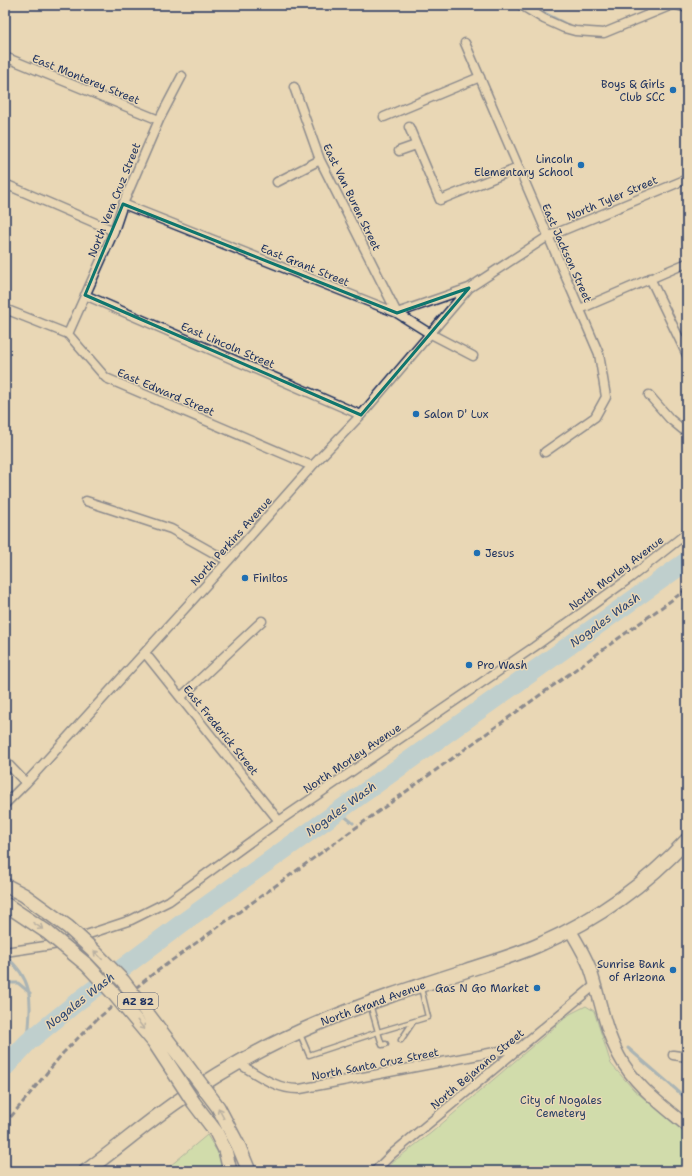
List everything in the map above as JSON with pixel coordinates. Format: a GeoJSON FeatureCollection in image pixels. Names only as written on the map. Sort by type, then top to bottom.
{"type":"FeatureCollection","features":[{"type":"Feature","properties":{"kind":"main road","name":"North Grand Avenue"},"geometry":{"type":"LineString","coordinates":[[86,1171],[165,1110],[206,1082],[238,1063],[300,1032],[370,1002],[515,955],[570,930],[598,913],[632,889],[660,867],[687,841]]}},
{"type":"Feature","properties":{"kind":"main road","name":"AZ 82"},"geometry":{"type":"LineString","coordinates":[[5,886],[24,895],[68,927],[92,948],[123,981],[218,1107],[239,1147],[249,1171]]}},
{"type":"Feature","properties":{"kind":"main road","name":"AZ 82"},"geometry":{"type":"LineString","coordinates":[[5,904],[47,932],[87,964],[114,994],[154,1042],[194,1103],[216,1132],[225,1150],[230,1171]]}},
{"type":"Feature","properties":{"kind":"street"},"geometry":{"type":"LineString","coordinates":[[521,5],[544,19],[564,28],[575,31],[604,33],[672,5]]}},
{"type":"Feature","properties":{"kind":"street"},"geometry":{"type":"LineString","coordinates":[[677,5],[687,8]]}},
{"type":"Feature","properties":{"kind":"street","name":"East Jackson Street"},"geometry":{"type":"LineString","coordinates":[[465,43],[547,237],[599,354],[606,397],[595,417],[545,452]]}},
{"type":"Feature","properties":{"kind":"street","name":"East Monterey Street"},"geometry":{"type":"LineString","coordinates":[[5,58],[159,120]]}},
{"type":"Feature","properties":{"kind":"street","name":"North Vera Cruz Street"},"geometry":{"type":"LineString","coordinates":[[68,334],[114,231],[123,204],[159,120],[182,76]]}},
{"type":"Feature","properties":{"kind":"street"},"geometry":{"type":"LineString","coordinates":[[384,117],[480,77]]}},
{"type":"Feature","properties":{"kind":"street","name":"East Van Buren Street"},"geometry":{"type":"LineString","coordinates":[[294,87],[320,160],[397,313]]}},
{"type":"Feature","properties":{"kind":"street"},"geometry":{"type":"LineString","coordinates":[[409,127],[440,200],[518,168]]}},
{"type":"Feature","properties":{"kind":"street"},"geometry":{"type":"LineString","coordinates":[[399,151],[416,145]]}},
{"type":"Feature","properties":{"kind":"street"},"geometry":{"type":"LineString","coordinates":[[276,182],[320,160]]}},
{"type":"Feature","properties":{"kind":"street","name":"North Tyler Street"},"geometry":{"type":"LineString","coordinates":[[397,313],[468,288],[547,237],[687,179]]}},
{"type":"Feature","properties":{"kind":"street"},"geometry":{"type":"LineString","coordinates":[[5,184],[114,231]]}},
{"type":"Feature","properties":{"kind":"street","name":"East Grant Street"},"geometry":{"type":"LineString","coordinates":[[123,204],[397,313],[429,333],[474,356]]}},
{"type":"Feature","properties":{"kind":"street"},"geometry":{"type":"LineString","coordinates":[[580,309],[687,263]]}},
{"type":"Feature","properties":{"kind":"street"},"geometry":{"type":"LineString","coordinates":[[650,278],[687,355]]}},
{"type":"Feature","properties":{"kind":"street","name":"North Perkins Avenue"},"geometry":{"type":"LineString","coordinates":[[5,804],[145,653],[312,466],[361,415],[468,288]]}},
{"type":"Feature","properties":{"kind":"street","name":"East Lincoln Street"},"geometry":{"type":"LineString","coordinates":[[85,295],[361,415]]}},
{"type":"Feature","properties":{"kind":"street","name":"East Edward Street"},"geometry":{"type":"LineString","coordinates":[[5,309],[68,334],[106,378],[312,466]]}},
{"type":"Feature","properties":{"kind":"street"},"geometry":{"type":"LineString","coordinates":[[650,395],[670,419],[687,434]]}},
{"type":"Feature","properties":{"kind":"street"},"geometry":{"type":"LineString","coordinates":[[86,500],[171,529],[228,561]]}},
{"type":"Feature","properties":{"kind":"street","name":"North Morley Avenue"},"geometry":{"type":"LineString","coordinates":[[5,952],[59,944],[131,920],[169,901],[279,821],[534,647],[630,578],[687,533]]}},
{"type":"Feature","properties":{"kind":"street"},"geometry":{"type":"LineString","coordinates":[[180,697],[262,621]]}},
{"type":"Feature","properties":{"kind":"street","name":"East Frederick Street"},"geometry":{"type":"LineString","coordinates":[[145,653],[279,821]]}},
{"type":"Feature","properties":{"kind":"street"},"geometry":{"type":"LineString","coordinates":[[5,761],[26,783]]}},
{"type":"Feature","properties":{"kind":"street"},"geometry":{"type":"LineString","coordinates":[[570,930],[590,968],[612,1040],[619,1056],[627,1069],[640,1084],[659,1103],[687,1126]]}},
{"type":"Feature","properties":{"kind":"street","name":"North Bejarano Street"},"geometry":{"type":"LineString","coordinates":[[375,1171],[392,1154],[595,985]]}},
{"type":"Feature","properties":{"kind":"street","name":"North Santa Cruz Street"},"geometry":{"type":"LineString","coordinates":[[238,1063],[278,1086],[290,1089],[300,1089],[521,1047]]}},
{"type":"Feature","properties":{"kind":"street"},"geometry":{"type":"LineString","coordinates":[[672,1055],[687,1057]]}},
{"type":"Feature","properties":{"kind":"lane"},"geometry":{"type":"LineString","coordinates":[[300,1032],[310,1055],[428,1017],[420,986]]}},
{"type":"Feature","properties":{"kind":"lane"},"geometry":{"type":"LineString","coordinates":[[370,1002],[382,1045],[386,1044]]}},
{"type":"Feature","properties":{"kind":"lane"},"geometry":{"type":"LineString","coordinates":[[401,1040],[413,1022]]}},
{"type":"Feature","properties":{"kind":"highlighted area"},"geometry":{"type":"Polygon","coordinates":[[[123,204],[397,313],[469,288],[361,415],[85,295],[123,204]]]}},
{"type":"Feature","properties":{"kind":"green space","name":"City of Nogales Cemetery"},"geometry":{"type":"Polygon","coordinates":[[[586,1006],[594,1011],[611,1064],[634,1090],[687,1134],[687,1171],[386,1171],[394,1161],[431,1133],[570,1014],[586,1006]]]}},
{"type":"Feature","properties":{"kind":"green space"},"geometry":{"type":"Polygon","coordinates":[[[207,1135],[218,1153],[224,1171],[164,1171],[207,1135]]]}},
{"type":"Feature","properties":{"kind":"waterway"},"geometry":{"type":"LineString","coordinates":[[529,5],[568,25]]}},
{"type":"Feature","properties":{"kind":"waterway"},"geometry":{"type":"LineString","coordinates":[[634,17],[660,5]]}},
{"type":"Feature","properties":{"kind":"waterway","name":"Nogales Wash"},"geometry":{"type":"LineString","coordinates":[[5,1067],[28,1042],[77,1002],[185,921],[687,561]]}},
{"type":"Feature","properties":{"kind":"waterway"},"geometry":{"type":"LineString","coordinates":[[338,811],[353,823]]}},
{"type":"Feature","properties":{"kind":"waterway"},"geometry":{"type":"LineString","coordinates":[[5,956],[22,975],[27,985],[30,1005],[28,1042]]}},
{"type":"Feature","properties":{"kind":"waterway"},"geometry":{"type":"LineString","coordinates":[[5,983],[18,983],[30,993]]}},
{"type":"Feature","properties":{"kind":"waterway"},"geometry":{"type":"LineString","coordinates":[[628,1048],[687,1099]]}},
{"type":"Feature","properties":{"kind":"railway"},"geometry":{"type":"LineString","coordinates":[[5,1124],[63,1053],[97,1019],[153,974],[687,589]]}},
{"type":"Feature","properties":{"kind":"place","name":"Boys & Girls Club SCC"},"geometry":{"type":"Point","coordinates":[673,90]}},
{"type":"Feature","properties":{"kind":"place","name":"Lincoln Elementary School"},"geometry":{"type":"Point","coordinates":[581,165]}},
{"type":"Feature","properties":{"kind":"place","name":"Salon D' Lux"},"geometry":{"type":"Point","coordinates":[416,414]}},
{"type":"Feature","properties":{"kind":"place","name":"Jesus"},"geometry":{"type":"Point","coordinates":[477,553]}},
{"type":"Feature","properties":{"kind":"place","name":"Finitos"},"geometry":{"type":"Point","coordinates":[245,578]}},
{"type":"Feature","properties":{"kind":"place","name":"Pro Wash"},"geometry":{"type":"Point","coordinates":[469,665]}},
{"type":"Feature","properties":{"kind":"place","name":"Sunrise Bank of Arizona"},"geometry":{"type":"Point","coordinates":[673,970]}},
{"type":"Feature","properties":{"kind":"place","name":"Gas N Go Market"},"geometry":{"type":"Point","coordinates":[537,988]}}]}
